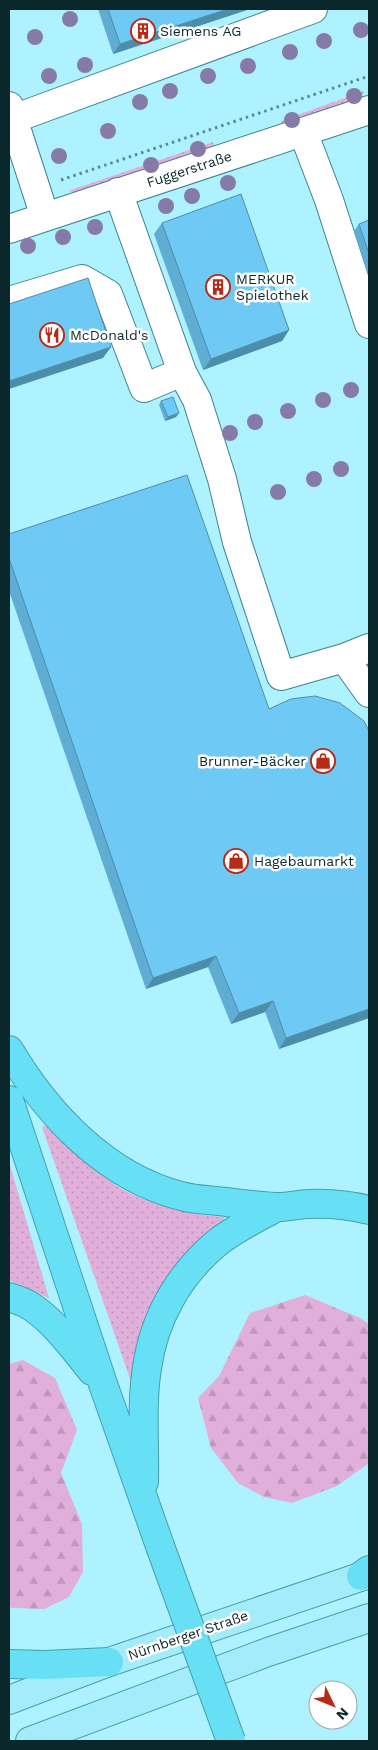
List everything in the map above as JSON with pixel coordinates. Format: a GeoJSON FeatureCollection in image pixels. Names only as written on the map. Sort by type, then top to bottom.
{"type":"FeatureCollection","features":[{"type":"Feature","properties":{"kind":"highway"},"geometry":{"type":"LineString","coordinates":[[9,1050],[26,1079],[45,1104],[71,1130],[99,1154],[148,1184],[181,1196],[277,1207],[310,1204],[346,1204],[369,1210]]}},
{"type":"Feature","properties":{"kind":"highway"},"geometry":{"type":"LineString","coordinates":[[9,1100],[144,1504],[231,1741]]}},
{"type":"Feature","properties":{"kind":"highway"},"geometry":{"type":"LineString","coordinates":[[144,1504],[147,1368],[154,1334],[164,1309],[197,1261],[214,1246],[248,1223],[277,1207]]}},
{"type":"Feature","properties":{"kind":"highway"},"geometry":{"type":"LineString","coordinates":[[9,1297],[27,1304],[47,1320],[68,1341],[103,1384]]}},
{"type":"Feature","properties":{"kind":"highway"},"geometry":{"type":"LineString","coordinates":[[9,1664],[44,1665],[109,1662]]}},
{"type":"Feature","properties":{"kind":"main road","name":"Nürnberger Straße"},"geometry":{"type":"LineString","coordinates":[[9,1700],[109,1662],[367,1573]]}},
{"type":"Feature","properties":{"kind":"main road"},"geometry":{"type":"LineString","coordinates":[[30,1741],[268,1652],[369,1618]]}},
{"type":"Feature","properties":{"kind":"street"},"geometry":{"type":"LineString","coordinates":[[45,217],[11,113],[313,9]]}},
{"type":"Feature","properties":{"kind":"street","name":"Fuggerstraße"},"geometry":{"type":"LineString","coordinates":[[9,229],[369,110]]}},
{"type":"Feature","properties":{"kind":"street"},"geometry":{"type":"LineString","coordinates":[[303,132],[329,200],[369,324]]}},
{"type":"Feature","properties":{"kind":"street"},"geometry":{"type":"LineString","coordinates":[[118,192],[182,372],[200,408],[222,479],[237,542],[281,676],[344,658],[369,648]]}},
{"type":"Feature","properties":{"kind":"street"},"geometry":{"type":"LineString","coordinates":[[9,301],[82,279],[108,294],[144,388],[182,372]]}},
{"type":"Feature","properties":{"kind":"street"},"geometry":{"type":"LineString","coordinates":[[344,658],[369,693]]}},
{"type":"Feature","properties":{"kind":"path"},"geometry":{"type":"LineString","coordinates":[[35,188],[369,76]]}},
{"type":"Feature","properties":{"kind":"green space"},"geometry":{"type":"Polygon","coordinates":[[[364,91],[361,99],[283,127],[281,121],[364,91]]]}},
{"type":"Feature","properties":{"kind":"green space"},"geometry":{"type":"Polygon","coordinates":[[[213,142],[215,149],[79,193],[68,191],[213,142]]]}},
{"type":"Feature","properties":{"kind":"green space"},"geometry":{"type":"Polygon","coordinates":[[[49,1123],[97,1171],[126,1191],[153,1203],[182,1211],[224,1217],[224,1224],[134,1390],[42,1127],[49,1123]]]}},
{"type":"Feature","properties":{"kind":"green space"},"geometry":{"type":"Polygon","coordinates":[[[9,1162],[49,1298],[9,1280],[9,1162]]]}},
{"type":"Feature","properties":{"kind":"green space"},"geometry":{"type":"Polygon","coordinates":[[[305,1295],[360,1318],[369,1324],[369,1463],[337,1486],[292,1503],[264,1497],[238,1483],[211,1448],[198,1398],[219,1376],[250,1313],[305,1295]]]}},
{"type":"Feature","properties":{"kind":"green space"},"geometry":{"type":"Polygon","coordinates":[[[23,1360],[55,1378],[77,1430],[61,1473],[82,1524],[83,1572],[69,1597],[44,1609],[12,1608],[9,1606],[9,1364],[23,1360]]]}},
{"type":"Feature","properties":{"kind":"building","name":"Siemens AG"},"geometry":{"type":"Polygon","coordinates":[[[108,9],[228,9],[120,44],[108,9]]]}},
{"type":"Feature","properties":{"kind":"building","name":"MERKUR Spielothek"},"geometry":{"type":"Polygon","coordinates":[[[241,194],[289,330],[211,359],[162,223],[241,194]]]}},
{"type":"Feature","properties":{"kind":"building"},"geometry":{"type":"Polygon","coordinates":[[[369,220],[369,254],[359,224],[369,220]]]}},
{"type":"Feature","properties":{"kind":"building","name":"McDonald's"},"geometry":{"type":"Polygon","coordinates":[[[88,278],[111,347],[9,381],[9,304],[88,278]]]}},
{"type":"Feature","properties":{"kind":"building"},"geometry":{"type":"Polygon","coordinates":[[[173,397],[179,413],[168,417],[161,401],[173,397]]]}},
{"type":"Feature","properties":{"kind":"building","name":"Hagebaumarkt"},"geometry":{"type":"Polygon","coordinates":[[[187,475],[269,709],[291,699],[315,696],[340,703],[364,721],[369,731],[369,1009],[286,1038],[273,1001],[239,1013],[216,956],[153,978],[9,558],[9,534],[187,475]]]}},
{"type":"Feature","properties":{"kind":"place","name":"Siemens AG"},"geometry":{"type":"Point","coordinates":[143,31]}},
{"type":"Feature","properties":{"kind":"place","name":"MERKUR Spielothek"},"geometry":{"type":"Point","coordinates":[218,287]}},
{"type":"Feature","properties":{"kind":"place","name":"McDonald's"},"geometry":{"type":"Point","coordinates":[52,335]}},
{"type":"Feature","properties":{"kind":"place","name":"Brunner-Bäcker"},"geometry":{"type":"Point","coordinates":[323,761]}},
{"type":"Feature","properties":{"kind":"place","name":"Hagebaumarkt"},"geometry":{"type":"Point","coordinates":[236,861]}}]}
